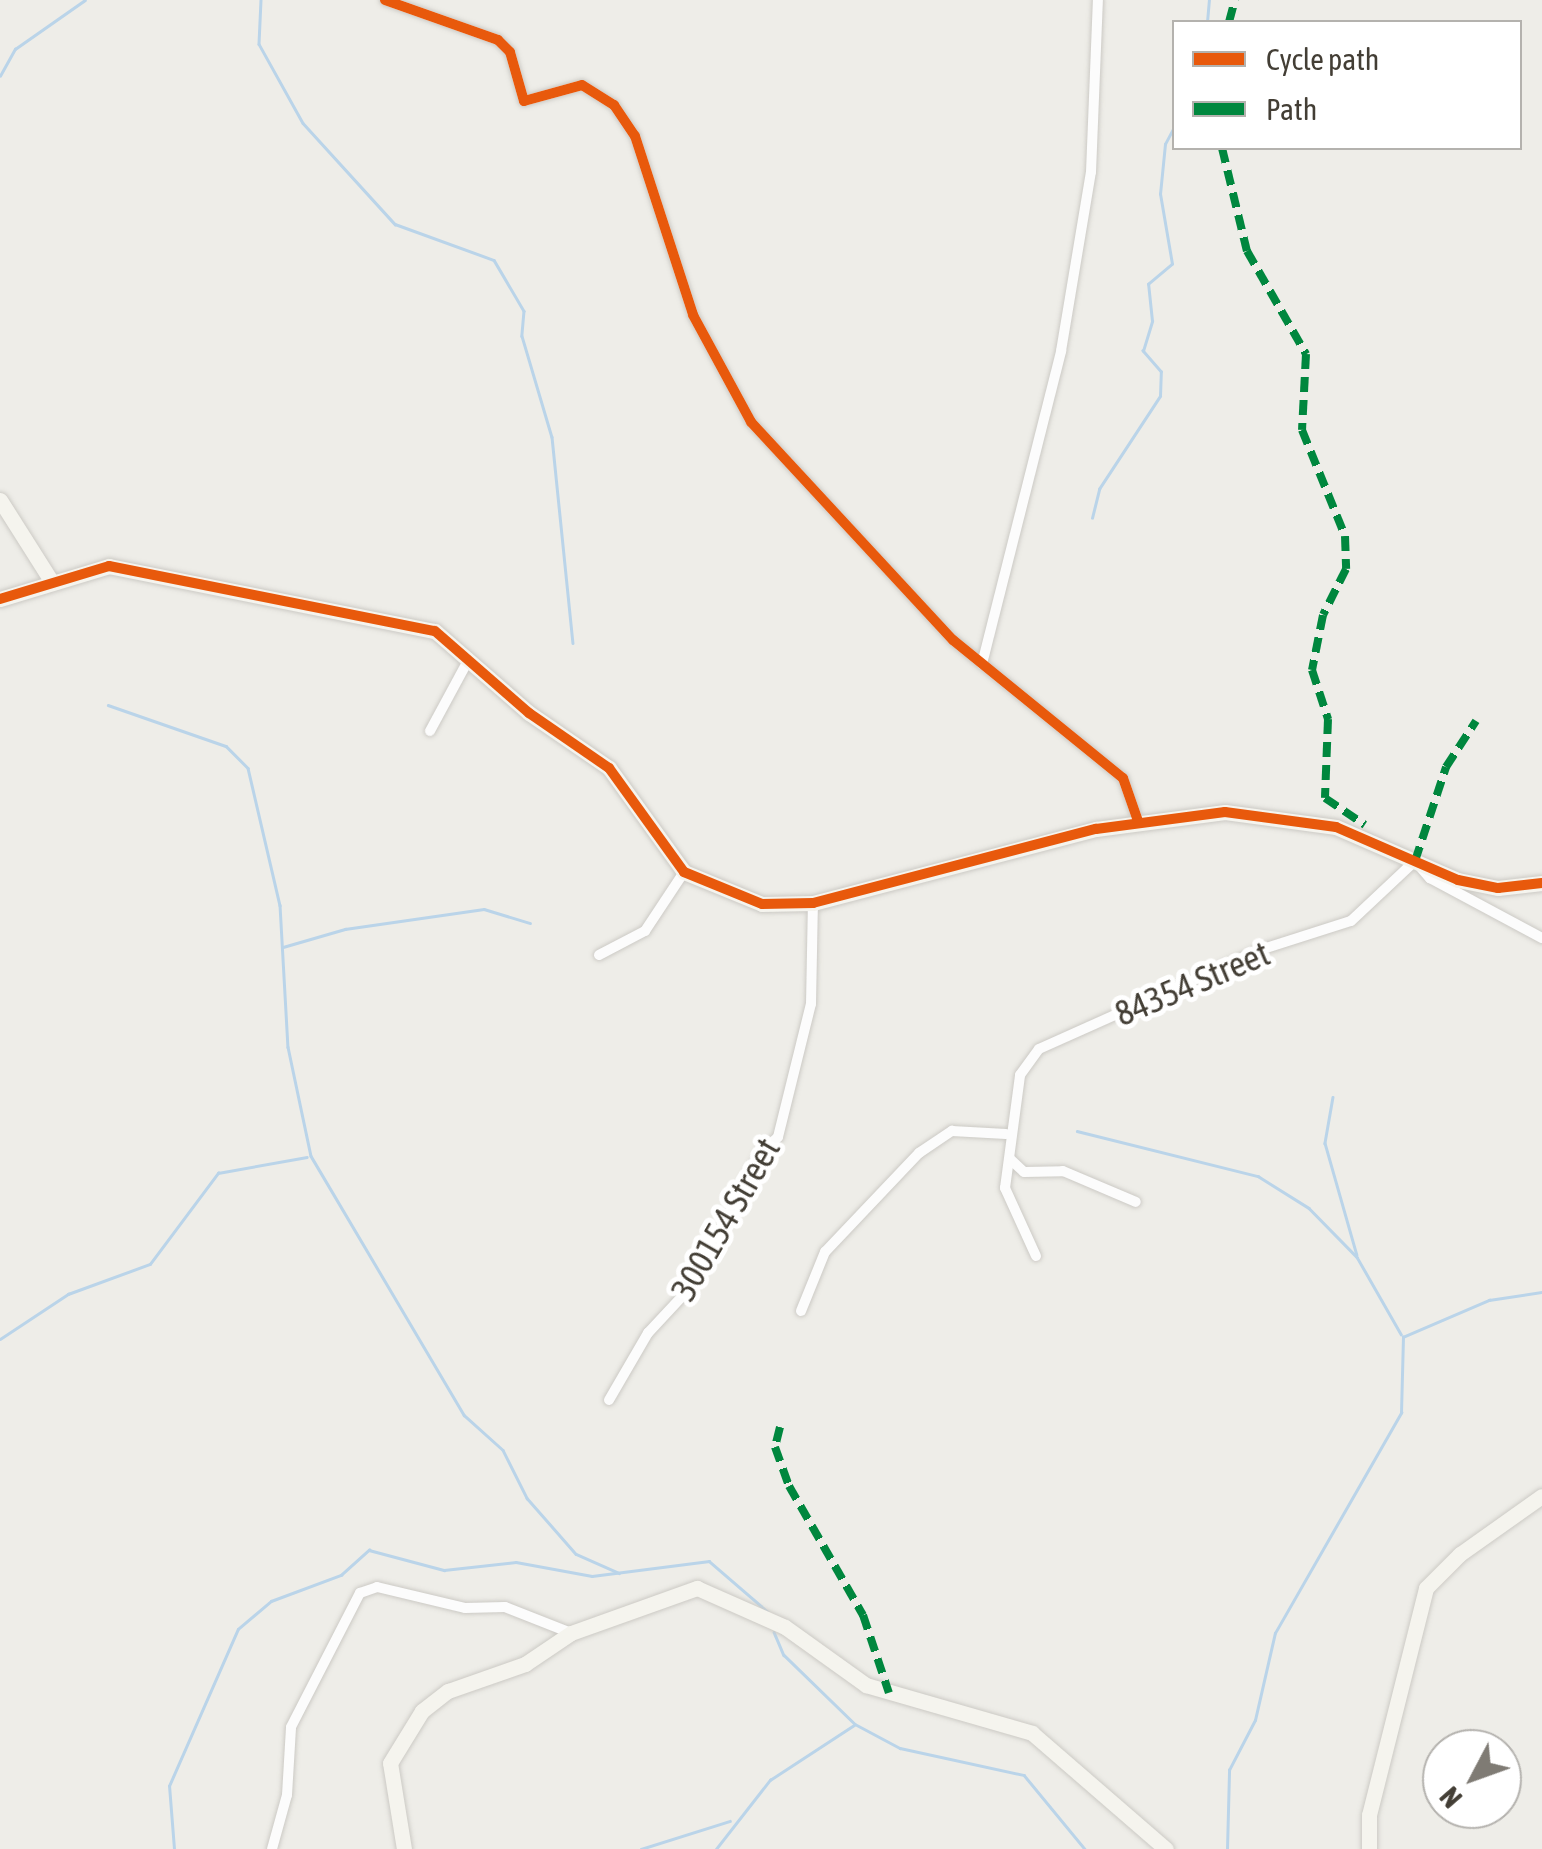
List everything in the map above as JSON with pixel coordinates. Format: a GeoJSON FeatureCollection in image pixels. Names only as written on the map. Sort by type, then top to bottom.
{"type":"FeatureCollection","features":[{"type":"Feature","properties":{"kind":"street"},"geometry":{"type":"LineString","coordinates":[[385,0],[498,40],[510,52],[524,101],[582,84],[614,105],[634,136],[692,314],[735,398],[865,553],[982,664],[1123,778],[1138,820]]}},
{"type":"Feature","properties":{"kind":"street"},"geometry":{"type":"LineString","coordinates":[[982,664],[1064,334],[1091,172],[1098,0]]}},
{"type":"Feature","properties":{"kind":"street"},"geometry":{"type":"LineString","coordinates":[[0,500],[50,579]]}},
{"type":"Feature","properties":{"kind":"street"},"geometry":{"type":"LineString","coordinates":[[0,598],[50,579],[108,566],[164,572],[409,622],[469,658],[530,713],[609,768],[684,872],[762,904],[813,903],[1138,820],[1225,812],[1302,818],[1498,888],[1542,883]]}},
{"type":"Feature","properties":{"kind":"street"},"geometry":{"type":"LineString","coordinates":[[430,731],[469,658]]}},
{"type":"Feature","properties":{"kind":"street"},"geometry":{"type":"LineString","coordinates":[[1416,860],[1430,878],[1542,938]]}},
{"type":"Feature","properties":{"kind":"street","name":"84354 Street"},"geometry":{"type":"LineString","coordinates":[[1006,1134],[1020,1075],[1039,1049],[1263,949],[1351,922],[1416,860]]}},
{"type":"Feature","properties":{"kind":"street"},"geometry":{"type":"LineString","coordinates":[[599,955],[645,931],[684,872]]}},
{"type":"Feature","properties":{"kind":"street","name":"300154 Street"},"geometry":{"type":"LineString","coordinates":[[609,1400],[648,1334],[690,1288],[762,1150],[778,1138],[811,1004],[813,903]]}},
{"type":"Feature","properties":{"kind":"street"},"geometry":{"type":"LineString","coordinates":[[801,1311],[825,1252],[918,1153],[952,1131],[1006,1134],[1010,1159],[1005,1188],[1036,1256]]}},
{"type":"Feature","properties":{"kind":"street"},"geometry":{"type":"LineString","coordinates":[[1010,1159],[1024,1172],[1063,1170],[1136,1202]]}},
{"type":"Feature","properties":{"kind":"street"},"geometry":{"type":"LineString","coordinates":[[1369,1849],[1369,1815],[1426,1588],[1460,1554],[1542,1496]]}},
{"type":"Feature","properties":{"kind":"street"},"geometry":{"type":"LineString","coordinates":[[272,1849],[287,1796],[290,1726],[360,1592],[378,1587],[464,1608],[505,1608],[571,1633]]}},
{"type":"Feature","properties":{"kind":"street"},"geometry":{"type":"LineString","coordinates":[[404,1849],[390,1786],[404,1730],[448,1691],[498,1678],[571,1633],[674,1592],[710,1590],[785,1627],[866,1685],[1032,1733],[1166,1849]]}},
{"type":"Feature","properties":{"kind":"waterway"},"geometry":{"type":"LineString","coordinates":[[0,76],[15,49],[85,0]]}},
{"type":"Feature","properties":{"kind":"waterway"},"geometry":{"type":"LineString","coordinates":[[261,0],[259,44],[303,123],[395,224],[494,260],[524,311],[522,336],[552,437],[573,643]]}},
{"type":"Feature","properties":{"kind":"waterway"},"geometry":{"type":"LineString","coordinates":[[1207,20],[1209,0]]}},
{"type":"Feature","properties":{"kind":"waterway"},"geometry":{"type":"LineString","coordinates":[[1092,518],[1099,489],[1160,396],[1161,372],[1143,351],[1152,321],[1148,284],[1172,264],[1160,194],[1165,144],[1172,131]]}},
{"type":"Feature","properties":{"kind":"waterway"},"geometry":{"type":"LineString","coordinates":[[108,705],[226,746],[248,768],[280,905],[288,1047],[311,1156],[464,1415],[503,1450],[527,1498],[576,1554],[619,1573]]}},
{"type":"Feature","properties":{"kind":"waterway"},"geometry":{"type":"LineString","coordinates":[[283,947],[345,929],[484,909],[530,923]]}},
{"type":"Feature","properties":{"kind":"waterway"},"geometry":{"type":"LineString","coordinates":[[1333,1097],[1325,1143],[1357,1255]]}},
{"type":"Feature","properties":{"kind":"waterway"},"geometry":{"type":"LineString","coordinates":[[1077,1131],[1258,1176],[1309,1208],[1357,1257],[1401,1334]]}},
{"type":"Feature","properties":{"kind":"waterway"},"geometry":{"type":"LineString","coordinates":[[0,1339],[68,1294],[150,1264],[218,1173],[307,1157]]}},
{"type":"Feature","properties":{"kind":"waterway"},"geometry":{"type":"LineString","coordinates":[[1227,1849],[1229,1770],[1255,1720],[1275,1633],[1401,1413],[1403,1337],[1489,1300],[1542,1292]]}},
{"type":"Feature","properties":{"kind":"waterway"},"geometry":{"type":"LineString","coordinates":[[174,1849],[169,1786],[238,1629],[271,1601],[341,1575],[369,1550],[444,1570],[516,1562],[592,1576],[709,1561],[767,1611]]}},
{"type":"Feature","properties":{"kind":"waterway"},"geometry":{"type":"LineString","coordinates":[[774,1632],[784,1655],[855,1724],[900,1748],[1024,1775],[1085,1849]]}},
{"type":"Feature","properties":{"kind":"waterway"},"geometry":{"type":"LineString","coordinates":[[716,1849],[770,1780],[854,1725]]}},
{"type":"Feature","properties":{"kind":"waterway"},"geometry":{"type":"LineString","coordinates":[[641,1849],[730,1821]]}},
{"type":"Feature","properties":{"kind":"marked path"},"geometry":{"type":"LineString","coordinates":[[1230,20],[1235,0]]}},
{"type":"Feature","properties":{"kind":"marked path"},"geometry":{"type":"LineString","coordinates":[[1222,150],[1247,251],[1306,354],[1302,430],[1345,536],[1346,569],[1323,615],[1312,670],[1328,719],[1325,798],[1365,825]]}},
{"type":"Feature","properties":{"kind":"marked path"},"geometry":{"type":"LineString","coordinates":[[1415,861],[1446,767],[1476,721]]}},
{"type":"Feature","properties":{"kind":"marked path"},"geometry":{"type":"LineString","coordinates":[[780,1427],[775,1447],[789,1486],[863,1615],[889,1693]]}},
{"type":"Feature","properties":{"kind":"cycle path"},"geometry":{"type":"LineString","coordinates":[[385,0],[498,40],[510,52],[524,101],[582,85],[614,105],[635,136],[693,315],[751,422],[953,640],[1123,778],[1138,821]]}},
{"type":"Feature","properties":{"kind":"cycle path"},"geometry":{"type":"LineString","coordinates":[[0,599],[109,566],[435,631],[529,713],[609,768],[684,872],[762,904],[813,903],[1096,829],[1225,812],[1336,827],[1458,880],[1498,888],[1542,883]]}}]}
